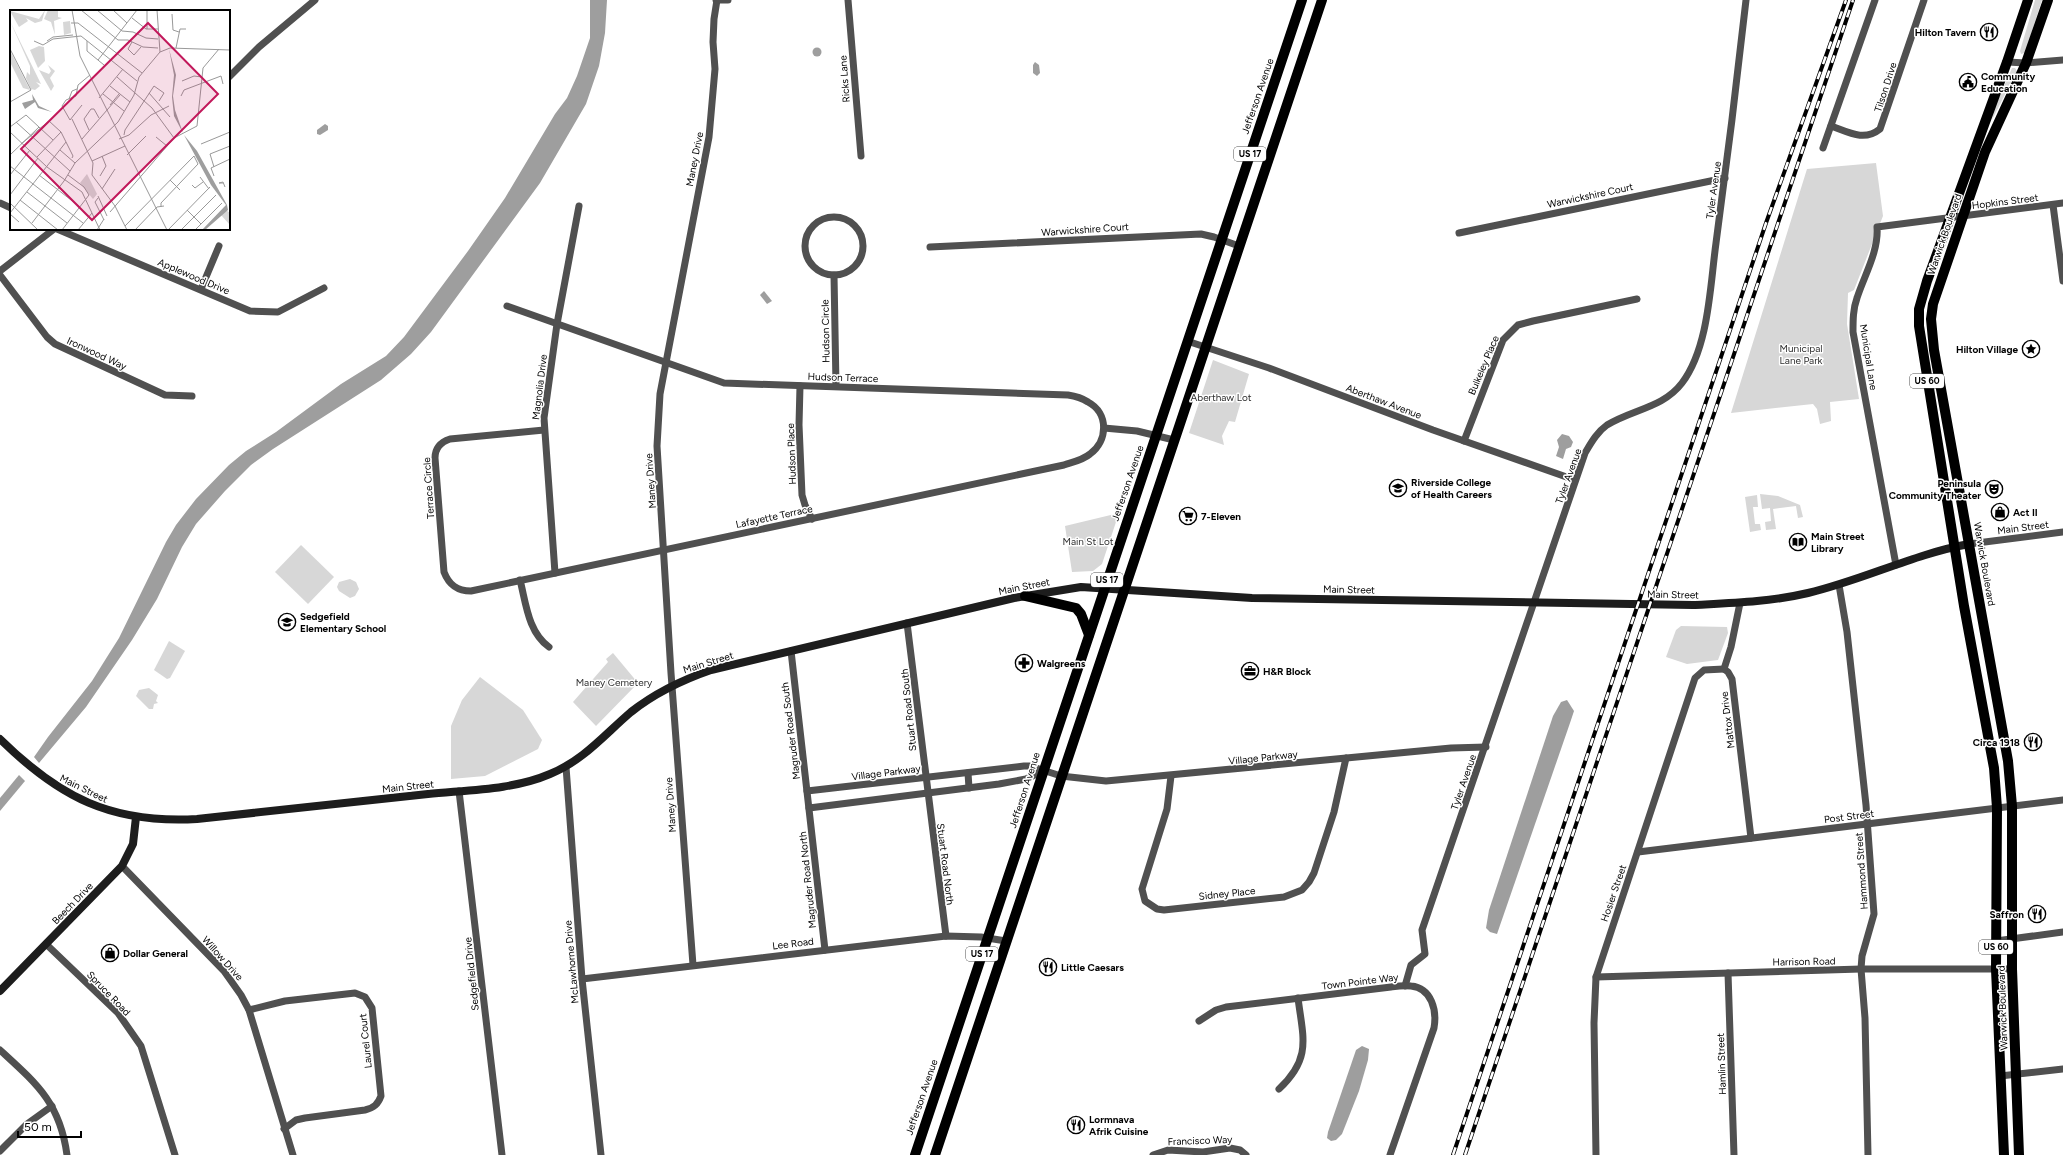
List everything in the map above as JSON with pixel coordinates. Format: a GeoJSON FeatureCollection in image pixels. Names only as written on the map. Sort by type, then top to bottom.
{"type":"FeatureCollection","features":[{"type":"Feature","properties":{"kind":"main road","name":"Jefferson Avenue"},"geometry":{"type":"LineString","coordinates":[[915,1155],[1302,0]]}},
{"type":"Feature","properties":{"kind":"main road","name":"US 17"},"geometry":{"type":"LineString","coordinates":[[935,1155],[1322,0]]}},
{"type":"Feature","properties":{"kind":"main road","name":"Warwick Boulevard"},"geometry":{"type":"LineString","coordinates":[[2004,1155],[1996,969],[1997,808],[1994,768],[1955,547],[1919,326],[1919,309],[1923,294],[2028,0]]}},
{"type":"Feature","properties":{"kind":"main road","name":"Warwick Boulevard"},"geometry":{"type":"LineString","coordinates":[[2019,1155],[2012,969],[2012,806],[2008,761],[1932,335],[1933,304],[1962,216],[1990,138],[2026,63],[2048,0]]}},
{"type":"Feature","properties":{"kind":"main road","name":"Main Street"},"geometry":{"type":"LineString","coordinates":[[0,739],[34,771],[70,794],[109,811],[136,817],[168,820],[197,819],[460,791],[519,783],[566,768],[591,750],[637,707],[672,686],[711,670],[1025,596],[1081,587],[1105,587],[1252,598],[1693,605],[1740,603],[1786,598],[1838,584],[1896,564],[1969,544]]}},
{"type":"Feature","properties":{"kind":"main road"},"geometry":{"type":"LineString","coordinates":[[1025,596],[1076,608],[1081,614],[1088,636]]}},
{"type":"Feature","properties":{"kind":"main road","name":"Beech Drive"},"geometry":{"type":"LineString","coordinates":[[0,991],[122,866],[133,844],[136,817]]}},
{"type":"Feature","properties":{"kind":"street"},"geometry":{"type":"LineString","coordinates":[[230,76],[259,47],[314,0]]}},
{"type":"Feature","properties":{"kind":"street"},"geometry":{"type":"LineString","coordinates":[[716,0],[728,0]]}},
{"type":"Feature","properties":{"kind":"street","name":"Maney Drive"},"geometry":{"type":"LineString","coordinates":[[693,965],[672,686],[665,550],[657,446],[660,394],[709,137],[715,69],[713,42],[716,0]]}},
{"type":"Feature","properties":{"kind":"street","name":"Ricks Lane"},"geometry":{"type":"LineString","coordinates":[[848,0],[861,156]]}},
{"type":"Feature","properties":{"kind":"street","name":"Tyler Avenue"},"geometry":{"type":"LineString","coordinates":[[1405,986],[1411,965],[1425,954],[1422,930],[1486,747],[1585,453],[1594,438],[1606,426],[1658,404],[1672,394],[1682,383],[1692,367],[1703,332],[1725,178],[1746,0]]}},
{"type":"Feature","properties":{"kind":"street"},"geometry":{"type":"LineString","coordinates":[[1823,148],[1875,0]]}},
{"type":"Feature","properties":{"kind":"street","name":"Tilson Drive"},"geometry":{"type":"LineString","coordinates":[[1831,126],[1862,136],[1874,134],[1880,129],[1924,0]]}},
{"type":"Feature","properties":{"kind":"street"},"geometry":{"type":"LineString","coordinates":[[2007,62],[2026,63],[2063,60]]}},
{"type":"Feature","properties":{"kind":"street","name":"Warwickshire Court"},"geometry":{"type":"LineString","coordinates":[[1460,233],[1725,178]]}},
{"type":"Feature","properties":{"kind":"street"},"geometry":{"type":"LineString","coordinates":[[0,203],[10,208]]}},
{"type":"Feature","properties":{"kind":"street","name":"Hopkins Street"},"geometry":{"type":"LineString","coordinates":[[1950,218],[2063,203]]}},
{"type":"Feature","properties":{"kind":"street"},"geometry":{"type":"LineString","coordinates":[[2053,205],[2063,281]]}},
{"type":"Feature","properties":{"kind":"street","name":"Magnolia Drive"},"geometry":{"type":"LineString","coordinates":[[555,573],[544,430],[557,324],[579,206]]}},
{"type":"Feature","properties":{"kind":"street"},"geometry":{"type":"LineString","coordinates":[[832,217],[846,219],[852,222],[857,228],[863,242],[863,249],[857,263],[850,270],[834,275],[820,271],[813,267],[808,261],[804,246],[808,233],[812,227],[824,218],[832,217]]}},
{"type":"Feature","properties":{"kind":"street","name":"Municipal Lane"},"geometry":{"type":"LineString","coordinates":[[1896,564],[1856,349],[1853,314],[1856,299],[1878,238],[1877,227],[1950,218]]}},
{"type":"Feature","properties":{"kind":"street"},"geometry":{"type":"LineString","coordinates":[[0,271],[55,230]]}},
{"type":"Feature","properties":{"kind":"street","name":"Applewood Drive"},"geometry":{"type":"LineString","coordinates":[[58,230],[250,311],[278,312],[324,288]]}},
{"type":"Feature","properties":{"kind":"street","name":"Warwickshire Court"},"geometry":{"type":"LineString","coordinates":[[930,247],[1201,234],[1239,246]]}},
{"type":"Feature","properties":{"kind":"street"},"geometry":{"type":"LineString","coordinates":[[201,289],[219,246]]}},
{"type":"Feature","properties":{"kind":"street","name":"Ironwood Way"},"geometry":{"type":"LineString","coordinates":[[0,275],[47,336],[55,344],[166,395],[192,396]]}},
{"type":"Feature","properties":{"kind":"street","name":"Hudson Circle"},"geometry":{"type":"LineString","coordinates":[[834,275],[836,386]]}},
{"type":"Feature","properties":{"kind":"street","name":"Bulkeley Place"},"geometry":{"type":"LineString","coordinates":[[1464,441],[1500,346],[1512,330],[1518,326],[1533,321],[1637,299]]}},
{"type":"Feature","properties":{"kind":"street","name":"Hudson Terrace"},"geometry":{"type":"LineString","coordinates":[[507,306],[666,364],[724,383],[1068,394],[1080,398],[1096,407],[1100,414],[1104,428]]}},
{"type":"Feature","properties":{"kind":"street","name":"Aberthaw Avenue"},"geometry":{"type":"LineString","coordinates":[[1187,341],[1268,368],[1464,441],[1575,480]]}},
{"type":"Feature","properties":{"kind":"street","name":"Hudson Place"},"geometry":{"type":"LineString","coordinates":[[800,386],[799,426],[802,495],[812,519]]}},
{"type":"Feature","properties":{"kind":"street"},"geometry":{"type":"LineString","coordinates":[[1104,428],[1137,430],[1174,440]]}},
{"type":"Feature","properties":{"kind":"street","name":"Lafayette Terrace"},"geometry":{"type":"LineString","coordinates":[[444,566],[447,579],[452,585],[465,591],[665,550],[1064,465],[1090,454],[1101,441],[1104,428]]}},
{"type":"Feature","properties":{"kind":"street","name":"Terrace Circle"},"geometry":{"type":"LineString","coordinates":[[444,566],[435,458],[440,445],[450,438],[544,430]]}},
{"type":"Feature","properties":{"kind":"street","name":"Main Street"},"geometry":{"type":"LineString","coordinates":[[1969,544],[2063,532]]}},
{"type":"Feature","properties":{"kind":"street"},"geometry":{"type":"LineString","coordinates":[[520,580],[533,629],[537,637],[549,647]]}},
{"type":"Feature","properties":{"kind":"street","name":"Hammond Street"},"geometry":{"type":"LineString","coordinates":[[1838,584],[1847,632],[1868,824],[1874,914],[1862,956],[1861,970],[1865,1033],[1868,1155]]}},
{"type":"Feature","properties":{"kind":"street"},"geometry":{"type":"LineString","coordinates":[[1724,669],[1731,647],[1740,603]]}},
{"type":"Feature","properties":{"kind":"street","name":"Stuart Road South"},"geometry":{"type":"LineString","coordinates":[[907,623],[927,794]]}},
{"type":"Feature","properties":{"kind":"street","name":"Magruder Road South"},"geometry":{"type":"LineString","coordinates":[[791,651],[809,808]]}},
{"type":"Feature","properties":{"kind":"street","name":"Mattox Drive"},"geometry":{"type":"LineString","coordinates":[[1724,669],[1728,672],[1732,679],[1751,838]]}},
{"type":"Feature","properties":{"kind":"street","name":"Hosier Street"},"geometry":{"type":"LineString","coordinates":[[1596,1155],[1594,1023],[1596,977],[1695,678],[1704,670],[1724,669]]}},
{"type":"Feature","properties":{"kind":"street","name":"Village Parkway"},"geometry":{"type":"LineString","coordinates":[[807,791],[1024,766],[1061,776],[1106,781],[1171,776],[1451,748],[1486,747]]}},
{"type":"Feature","properties":{"kind":"street","name":"Sidney Place"},"geometry":{"type":"LineString","coordinates":[[1171,776],[1167,809],[1142,889],[1145,901],[1157,909],[1164,910],[1284,897],[1302,890],[1309,882],[1319,859],[1336,806],[1346,758]]}},
{"type":"Feature","properties":{"kind":"street","name":"McLawhorne Drive"},"geometry":{"type":"LineString","coordinates":[[566,768],[582,978],[601,1155]]}},
{"type":"Feature","properties":{"kind":"street"},"geometry":{"type":"LineString","coordinates":[[809,808],[927,794],[1026,779],[1043,771]]}},
{"type":"Feature","properties":{"kind":"street"},"geometry":{"type":"LineString","coordinates":[[968,773],[969,788]]}},
{"type":"Feature","properties":{"kind":"street","name":"Sedgefield Drive"},"geometry":{"type":"LineString","coordinates":[[460,791],[502,1155]]}},
{"type":"Feature","properties":{"kind":"street","name":"Stuart Road North"},"geometry":{"type":"LineString","coordinates":[[927,794],[946,936]]}},
{"type":"Feature","properties":{"kind":"street","name":"Post Street"},"geometry":{"type":"LineString","coordinates":[[1638,852],[2063,800]]}},
{"type":"Feature","properties":{"kind":"street","name":"Magruder Road North"},"geometry":{"type":"LineString","coordinates":[[809,808],[825,950]]}},
{"type":"Feature","properties":{"kind":"street","name":"Willow Drive"},"geometry":{"type":"LineString","coordinates":[[122,866],[224,970],[242,994],[249,1010],[293,1155]]}},
{"type":"Feature","properties":{"kind":"street"},"geometry":{"type":"LineString","coordinates":[[1996,941],[2063,932]]}},
{"type":"Feature","properties":{"kind":"street","name":"Lee Road"},"geometry":{"type":"LineString","coordinates":[[582,978],[946,936],[987,938],[1006,941]]}},
{"type":"Feature","properties":{"kind":"street","name":"Spruce Road"},"geometry":{"type":"LineString","coordinates":[[46,944],[118,1013],[141,1046],[176,1155]]}},
{"type":"Feature","properties":{"kind":"street","name":"Harrison Road"},"geometry":{"type":"LineString","coordinates":[[1596,977],[1861,970],[2012,969]]}},
{"type":"Feature","properties":{"kind":"street","name":"Hamlin Street"},"geometry":{"type":"LineString","coordinates":[[1728,973],[1734,1155]]}},
{"type":"Feature","properties":{"kind":"street","name":"Town Pointe Way"},"geometry":{"type":"LineString","coordinates":[[1199,1021],[1216,1010],[1226,1007],[1298,998],[1405,986],[1417,987],[1427,994],[1433,1004],[1435,1020],[1390,1155]]}},
{"type":"Feature","properties":{"kind":"street","name":"Laurel Court"},"geometry":{"type":"LineString","coordinates":[[249,1010],[285,1001],[355,993],[365,997],[372,1008],[381,1096],[376,1106],[365,1110],[296,1120],[284,1129]]}},
{"type":"Feature","properties":{"kind":"street"},"geometry":{"type":"LineString","coordinates":[[1279,1089],[1291,1077],[1302,1056],[1303,1046],[1298,998]]}},
{"type":"Feature","properties":{"kind":"street"},"geometry":{"type":"LineString","coordinates":[[0,1050],[40,1089],[52,1106],[62,1129],[67,1155]]}},
{"type":"Feature","properties":{"kind":"street"},"geometry":{"type":"LineString","coordinates":[[2000,1076],[2063,1069]]}},
{"type":"Feature","properties":{"kind":"street"},"geometry":{"type":"LineString","coordinates":[[0,1152],[27,1124],[52,1106]]}},
{"type":"Feature","properties":{"kind":"street","name":"Francisco Way"},"geometry":{"type":"LineString","coordinates":[[1153,1155],[1168,1150],[1203,1152],[1230,1148],[1240,1150],[1246,1155]]}},
{"type":"Feature","properties":{"kind":"green space"},"geometry":{"type":"Polygon","coordinates":[[[2035,0],[2042,0],[2025,53],[2021,54],[2020,51],[2035,0]]]}},
{"type":"Feature","properties":{"kind":"green space"},"geometry":{"type":"Polygon","coordinates":[[[2012,68],[2015,68],[2017,71],[1992,120],[1994,109],[2012,68]]]}},
{"type":"Feature","properties":{"kind":"green space","name":"Municipal Lane Park"},"geometry":{"type":"Polygon","coordinates":[[[1876,163],[1883,216],[1854,290],[1848,293],[1847,324],[1859,399],[1830,402],[1831,421],[1820,424],[1817,409],[1813,404],[1731,413],[1807,169],[1876,163]]]}},
{"type":"Feature","properties":{"kind":"green space","name":"Aberthaw Lot"},"geometry":{"type":"Polygon","coordinates":[[[1213,360],[1249,374],[1235,422],[1229,421],[1222,436],[1224,445],[1189,433],[1213,360]]]}},
{"type":"Feature","properties":{"kind":"green space"},"geometry":{"type":"Polygon","coordinates":[[[1760,494],[1778,496],[1800,505],[1803,517],[1798,518],[1796,506],[1773,509],[1776,529],[1766,530],[1765,522],[1771,521],[1770,508],[1762,509],[1760,494]]]}},
{"type":"Feature","properties":{"kind":"green space"},"geometry":{"type":"Polygon","coordinates":[[[1757,495],[1758,507],[1753,507],[1755,524],[1760,524],[1761,530],[1750,532],[1745,497],[1757,495]]]}},
{"type":"Feature","properties":{"kind":"green space","name":"Main St Lot"},"geometry":{"type":"Polygon","coordinates":[[[1119,513],[1102,564],[1093,571],[1072,572],[1065,526],[1119,513]]]}},
{"type":"Feature","properties":{"kind":"green space"},"geometry":{"type":"Polygon","coordinates":[[[301,545],[334,577],[308,604],[275,572],[301,545]]]}},
{"type":"Feature","properties":{"kind":"green space"},"geometry":{"type":"Polygon","coordinates":[[[350,579],[356,582],[359,589],[355,596],[350,598],[339,591],[337,587],[339,582],[350,579]]]}},
{"type":"Feature","properties":{"kind":"green space"},"geometry":{"type":"Polygon","coordinates":[[[1681,626],[1727,627],[1728,633],[1718,660],[1687,664],[1666,657],[1676,630],[1681,626]]]}},
{"type":"Feature","properties":{"kind":"green space"},"geometry":{"type":"Polygon","coordinates":[[[169,641],[185,651],[170,678],[167,679],[154,670],[169,641]]]}},
{"type":"Feature","properties":{"kind":"green space","name":"Maney Cemetery"},"geometry":{"type":"Polygon","coordinates":[[[613,653],[638,683],[596,726],[573,702],[608,662],[606,659],[613,653]]]}},
{"type":"Feature","properties":{"kind":"green space"},"geometry":{"type":"Polygon","coordinates":[[[480,677],[523,710],[542,740],[538,749],[485,776],[451,779],[451,726],[462,700],[480,677]]]}},
{"type":"Feature","properties":{"kind":"green space"},"geometry":{"type":"Polygon","coordinates":[[[149,688],[158,695],[156,701],[158,703],[154,704],[153,709],[149,709],[136,696],[139,690],[149,688]]]}},
{"type":"Feature","properties":{"kind":"shaded area"},"geometry":{"type":"Polygon","coordinates":[[[590,0],[607,0],[605,33],[599,66],[586,104],[540,183],[431,332],[411,354],[381,380],[273,449],[251,465],[225,491],[196,524],[182,547],[157,599],[132,640],[86,707],[39,763],[34,757],[92,681],[119,638],[166,542],[176,525],[196,499],[229,465],[246,451],[276,432],[341,384],[386,356],[404,337],[468,251],[505,198],[555,114],[567,98],[577,76],[590,38],[590,0]]]}},
{"type":"Feature","properties":{"kind":"shaded area"},"geometry":{"type":"Polygon","coordinates":[[[817,47],[822,52],[817,57],[812,52],[817,47]]]}},
{"type":"Feature","properties":{"kind":"shaded area"},"geometry":{"type":"Polygon","coordinates":[[[1035,62],[1039,65],[1040,73],[1037,76],[1033,73],[1033,65],[1035,62]]]}},
{"type":"Feature","properties":{"kind":"shaded area"},"geometry":{"type":"Polygon","coordinates":[[[325,124],[328,126],[328,130],[320,135],[317,134],[317,130],[325,124]]]}},
{"type":"Feature","properties":{"kind":"shaded area"},"geometry":{"type":"Polygon","coordinates":[[[764,291],[772,301],[767,304],[760,295],[764,291]]]}},
{"type":"Feature","properties":{"kind":"shaded area"},"geometry":{"type":"Polygon","coordinates":[[[1562,434],[1569,436],[1573,442],[1571,447],[1566,449],[1563,459],[1556,456],[1559,447],[1557,440],[1562,434]]]}},
{"type":"Feature","properties":{"kind":"shaded area"},"geometry":{"type":"Polygon","coordinates":[[[1567,700],[1574,711],[1497,934],[1490,932],[1486,928],[1489,910],[1553,716],[1561,702],[1567,700]]]}},
{"type":"Feature","properties":{"kind":"shaded area"},"geometry":{"type":"Polygon","coordinates":[[[19,775],[25,781],[0,811],[0,798],[19,775]]]}},
{"type":"Feature","properties":{"kind":"shaded area"},"geometry":{"type":"Polygon","coordinates":[[[1362,1046],[1369,1049],[1368,1060],[1359,1091],[1342,1134],[1336,1140],[1331,1141],[1327,1138],[1328,1132],[1356,1050],[1362,1046]]]}},
{"type":"Feature","properties":{"kind":"railway"},"geometry":{"type":"LineString","coordinates":[[1453,1155],[1766,223],[1846,0]]}},
{"type":"Feature","properties":{"kind":"railway"},"geometry":{"type":"LineString","coordinates":[[1465,1155],[1853,0]]}},
{"type":"Feature","properties":{"kind":"place","name":"Hilton Tavern"},"geometry":{"type":"Point","coordinates":[1989,32]}},
{"type":"Feature","properties":{"kind":"place","name":"Community Education"},"geometry":{"type":"Point","coordinates":[1968,82]}},
{"type":"Feature","properties":{"kind":"place","name":"Hilton Village"},"geometry":{"type":"Point","coordinates":[2031,349]}},
{"type":"Feature","properties":{"kind":"place","name":"Riverside College of Health Careers"},"geometry":{"type":"Point","coordinates":[1398,488]}},
{"type":"Feature","properties":{"kind":"place","name":"Peninsula Community Theater"},"geometry":{"type":"Point","coordinates":[1994,489]}},
{"type":"Feature","properties":{"kind":"place","name":"Act II"},"geometry":{"type":"Point","coordinates":[2000,512]}},
{"type":"Feature","properties":{"kind":"place","name":"7-Eleven"},"geometry":{"type":"Point","coordinates":[1188,516]}},
{"type":"Feature","properties":{"kind":"place","name":"Main Street Library"},"geometry":{"type":"Point","coordinates":[1798,542]}},
{"type":"Feature","properties":{"kind":"place","name":"Sedgefield Elementary School"},"geometry":{"type":"Point","coordinates":[287,622]}},
{"type":"Feature","properties":{"kind":"place","name":"Walgreens"},"geometry":{"type":"Point","coordinates":[1024,663]}},
{"type":"Feature","properties":{"kind":"place","name":"H&R Block"},"geometry":{"type":"Point","coordinates":[1250,671]}},
{"type":"Feature","properties":{"kind":"place","name":"Circa 1918"},"geometry":{"type":"Point","coordinates":[2033,742]}},
{"type":"Feature","properties":{"kind":"place","name":"Saffron"},"geometry":{"type":"Point","coordinates":[2037,914]}},
{"type":"Feature","properties":{"kind":"place","name":"Dollar General"},"geometry":{"type":"Point","coordinates":[110,953]}},
{"type":"Feature","properties":{"kind":"place","name":"Little Caesars"},"geometry":{"type":"Point","coordinates":[1048,967]}},
{"type":"Feature","properties":{"kind":"place","name":"Lormnava Afrik Cuisine"},"geometry":{"type":"Point","coordinates":[1076,1125]}}]}
